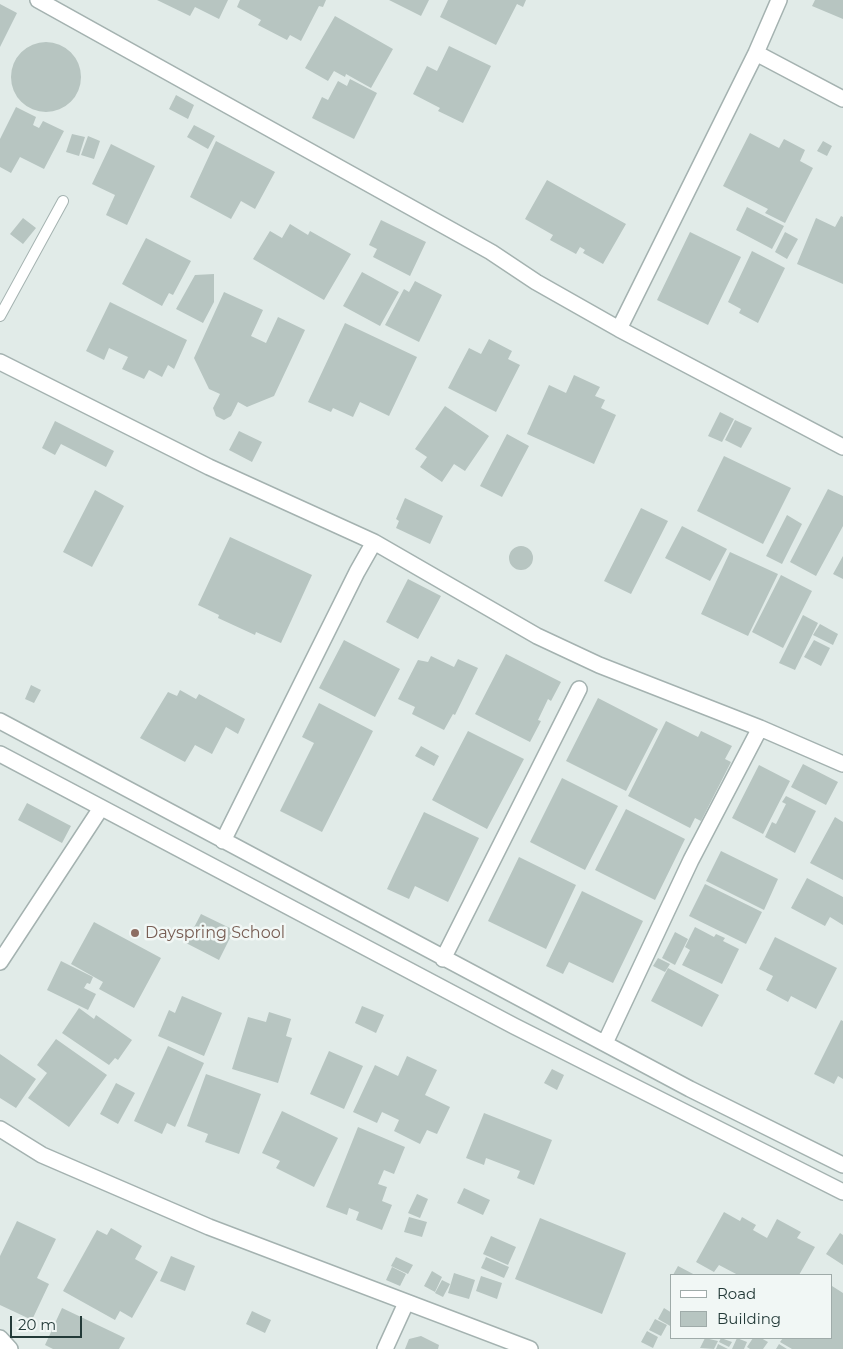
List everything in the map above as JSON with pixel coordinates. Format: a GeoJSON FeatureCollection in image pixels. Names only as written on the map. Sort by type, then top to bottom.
{"type":"FeatureCollection","features":[{"type":"Feature","properties":{"kind":"street"},"geometry":{"type":"LineString","coordinates":[[38,0],[491,252],[536,282],[619,329],[843,447]]}},
{"type":"Feature","properties":{"kind":"street"},"geometry":{"type":"LineString","coordinates":[[619,329],[756,53],[779,0]]}},
{"type":"Feature","properties":{"kind":"street"},"geometry":{"type":"LineString","coordinates":[[756,53],[843,99]]}},
{"type":"Feature","properties":{"kind":"street"},"geometry":{"type":"LineString","coordinates":[[0,362],[209,467],[374,542],[537,636],[599,665],[760,728],[843,764]]}},
{"type":"Feature","properties":{"kind":"street"},"geometry":{"type":"LineString","coordinates":[[223,841],[357,572],[374,542]]}},
{"type":"Feature","properties":{"kind":"street"},"geometry":{"type":"LineString","coordinates":[[443,959],[579,689]]}},
{"type":"Feature","properties":{"kind":"street"},"geometry":{"type":"LineString","coordinates":[[0,721],[443,959],[698,1093],[843,1165]]}},
{"type":"Feature","properties":{"kind":"street"},"geometry":{"type":"LineString","coordinates":[[605,1043],[691,860],[760,728]]}},
{"type":"Feature","properties":{"kind":"street"},"geometry":{"type":"LineString","coordinates":[[0,754],[514,1026],[843,1192]]}},
{"type":"Feature","properties":{"kind":"street"},"geometry":{"type":"LineString","coordinates":[[0,962],[101,808]]}},
{"type":"Feature","properties":{"kind":"street"},"geometry":{"type":"LineString","coordinates":[[0,1129],[42,1155],[209,1227],[530,1349]]}},
{"type":"Feature","properties":{"kind":"street"},"geometry":{"type":"LineString","coordinates":[[385,1349],[406,1303]]}},
{"type":"Feature","properties":{"kind":"street"},"geometry":{"type":"LineString","coordinates":[[0,1338],[10,1349]]}},
{"type":"Feature","properties":{"kind":"lane"},"geometry":{"type":"LineString","coordinates":[[0,316],[63,202]]}},
{"type":"Feature","properties":{"kind":"building"},"geometry":{"type":"Polygon","coordinates":[[[157,0],[228,0],[219,19],[195,7],[190,16],[157,0]]]}},
{"type":"Feature","properties":{"kind":"building"},"geometry":{"type":"Polygon","coordinates":[[[240,0],[326,0],[323,7],[319,6],[301,41],[290,35],[287,40],[258,25],[261,20],[237,7],[240,0]]]}},
{"type":"Feature","properties":{"kind":"building"},"geometry":{"type":"Polygon","coordinates":[[[389,0],[429,0],[421,16],[389,0]]]}},
{"type":"Feature","properties":{"kind":"building"},"geometry":{"type":"Polygon","coordinates":[[[448,0],[526,0],[523,7],[517,4],[496,45],[440,17],[448,0]]]}},
{"type":"Feature","properties":{"kind":"building"},"geometry":{"type":"Polygon","coordinates":[[[815,0],[843,0],[843,19],[812,6],[815,0]]]}},
{"type":"Feature","properties":{"kind":"building"},"geometry":{"type":"Polygon","coordinates":[[[0,4],[17,13],[0,47],[0,4]]]}},
{"type":"Feature","properties":{"kind":"building"},"geometry":{"type":"Polygon","coordinates":[[[335,16],[393,49],[371,88],[346,74],[345,77],[334,71],[328,81],[305,68],[335,16]]]}},
{"type":"Feature","properties":{"kind":"building"},"geometry":{"type":"Polygon","coordinates":[[[46,42],[65,48],[75,58],[81,77],[75,96],[65,106],[46,112],[27,106],[17,96],[11,77],[17,58],[27,48],[46,42]]]}},
{"type":"Feature","properties":{"kind":"building"},"geometry":{"type":"Polygon","coordinates":[[[449,46],[491,66],[463,123],[438,111],[440,108],[413,94],[427,66],[437,71],[449,46]]]}},
{"type":"Feature","properties":{"kind":"building"},"geometry":{"type":"Polygon","coordinates":[[[350,79],[377,93],[354,139],[312,118],[322,97],[328,100],[338,81],[347,86],[350,79]]]}},
{"type":"Feature","properties":{"kind":"building"},"geometry":{"type":"Polygon","coordinates":[[[176,95],[194,105],[188,119],[169,109],[176,95]]]}},
{"type":"Feature","properties":{"kind":"building"},"geometry":{"type":"Polygon","coordinates":[[[16,107],[36,117],[33,125],[39,128],[43,121],[64,131],[44,169],[20,157],[11,173],[0,167],[0,139],[16,107]]]}},
{"type":"Feature","properties":{"kind":"building"},"geometry":{"type":"Polygon","coordinates":[[[194,125],[215,136],[208,149],[187,137],[194,125]]]}},
{"type":"Feature","properties":{"kind":"building"},"geometry":{"type":"Polygon","coordinates":[[[750,133],[779,148],[784,139],[805,150],[800,161],[813,168],[785,223],[765,213],[768,209],[723,186],[750,133]]]}},
{"type":"Feature","properties":{"kind":"building"},"geometry":{"type":"Polygon","coordinates":[[[72,134],[85,137],[79,156],[66,152],[72,134]]]}},
{"type":"Feature","properties":{"kind":"building"},"geometry":{"type":"Polygon","coordinates":[[[88,136],[100,141],[94,159],[81,155],[88,136]]]}},
{"type":"Feature","properties":{"kind":"building"},"geometry":{"type":"Polygon","coordinates":[[[216,141],[275,172],[255,209],[241,201],[231,219],[190,197],[216,141]]]}},
{"type":"Feature","properties":{"kind":"building"},"geometry":{"type":"Polygon","coordinates":[[[823,141],[832,146],[827,156],[817,151],[823,141]]]}},
{"type":"Feature","properties":{"kind":"building"},"geometry":{"type":"Polygon","coordinates":[[[111,144],[155,166],[127,225],[106,215],[115,195],[92,184],[111,144]]]}},
{"type":"Feature","properties":{"kind":"building"},"geometry":{"type":"Polygon","coordinates":[[[547,180],[626,224],[603,264],[583,253],[585,250],[580,247],[576,254],[550,240],[553,235],[525,219],[547,180]]]}},
{"type":"Feature","properties":{"kind":"building"},"geometry":{"type":"Polygon","coordinates":[[[747,207],[784,226],[772,249],[736,230],[747,207]]]}},
{"type":"Feature","properties":{"kind":"building"},"geometry":{"type":"Polygon","coordinates":[[[841,216],[843,217],[843,284],[797,264],[816,218],[835,227],[841,216]]]}},
{"type":"Feature","properties":{"kind":"building"},"geometry":{"type":"Polygon","coordinates":[[[23,218],[36,228],[23,244],[10,234],[23,218]]]}},
{"type":"Feature","properties":{"kind":"building"},"geometry":{"type":"Polygon","coordinates":[[[381,220],[426,242],[410,276],[373,257],[377,249],[369,245],[381,220]]]}},
{"type":"Feature","properties":{"kind":"building"},"geometry":{"type":"Polygon","coordinates":[[[290,224],[308,235],[310,231],[351,254],[324,300],[253,259],[270,231],[282,238],[290,224]]]}},
{"type":"Feature","properties":{"kind":"building"},"geometry":{"type":"Polygon","coordinates":[[[690,232],[741,257],[708,325],[657,300],[690,232]]]}},
{"type":"Feature","properties":{"kind":"building"},"geometry":{"type":"Polygon","coordinates":[[[785,232],[798,239],[787,259],[775,252],[785,232]]]}},
{"type":"Feature","properties":{"kind":"building"},"geometry":{"type":"Polygon","coordinates":[[[146,238],[191,261],[173,295],[169,293],[162,306],[122,284],[146,238]]]}},
{"type":"Feature","properties":{"kind":"building"},"geometry":{"type":"Polygon","coordinates":[[[752,251],[785,268],[758,323],[739,313],[741,309],[728,302],[752,251]]]}},
{"type":"Feature","properties":{"kind":"building"},"geometry":{"type":"Polygon","coordinates":[[[362,272],[399,292],[380,326],[343,306],[362,272]]]}},
{"type":"Feature","properties":{"kind":"building"},"geometry":{"type":"Polygon","coordinates":[[[214,274],[214,302],[203,323],[176,309],[195,275],[214,274]]]}},
{"type":"Feature","properties":{"kind":"building"},"geometry":{"type":"Polygon","coordinates":[[[415,281],[442,295],[419,342],[385,325],[404,289],[409,292],[415,281]]]}},
{"type":"Feature","properties":{"kind":"building"},"geometry":{"type":"Polygon","coordinates":[[[224,292],[263,310],[251,336],[266,343],[278,317],[305,330],[274,396],[247,407],[238,402],[231,416],[224,420],[216,416],[213,408],[220,394],[209,389],[194,358],[224,292]]]}},
{"type":"Feature","properties":{"kind":"building"},"geometry":{"type":"Polygon","coordinates":[[[110,302],[187,340],[174,369],[168,365],[162,377],[149,370],[144,379],[122,369],[128,357],[109,348],[104,360],[86,351],[110,302]]]}},
{"type":"Feature","properties":{"kind":"building"},"geometry":{"type":"Polygon","coordinates":[[[345,323],[417,357],[389,416],[360,402],[353,417],[333,408],[331,412],[308,402],[345,323]]]}},
{"type":"Feature","properties":{"kind":"building"},"geometry":{"type":"Polygon","coordinates":[[[489,339],[512,351],[508,359],[520,365],[496,412],[448,388],[469,348],[481,354],[489,339]]]}},
{"type":"Feature","properties":{"kind":"building"},"geometry":{"type":"Polygon","coordinates":[[[574,375],[600,387],[595,396],[605,400],[601,408],[616,415],[594,464],[527,434],[549,385],[566,393],[574,375]]]}},
{"type":"Feature","properties":{"kind":"building"},"geometry":{"type":"Polygon","coordinates":[[[445,406],[489,436],[465,471],[454,464],[442,482],[420,467],[427,457],[415,449],[445,406]]]}},
{"type":"Feature","properties":{"kind":"building"},"geometry":{"type":"Polygon","coordinates":[[[720,412],[734,419],[722,442],[708,436],[720,412]]]}},
{"type":"Feature","properties":{"kind":"building"},"geometry":{"type":"Polygon","coordinates":[[[735,420],[752,428],[741,448],[725,440],[735,420]]]}},
{"type":"Feature","properties":{"kind":"building"},"geometry":{"type":"Polygon","coordinates":[[[55,421],[114,451],[106,467],[61,444],[55,455],[42,448],[55,421]]]}},
{"type":"Feature","properties":{"kind":"building"},"geometry":{"type":"Polygon","coordinates":[[[239,431],[262,442],[252,462],[229,450],[239,431]]]}},
{"type":"Feature","properties":{"kind":"building"},"geometry":{"type":"Polygon","coordinates":[[[507,434],[529,446],[502,497],[480,486],[507,434]]]}},
{"type":"Feature","properties":{"kind":"building"},"geometry":{"type":"Polygon","coordinates":[[[724,456],[791,488],[763,544],[697,511],[724,456]]]}},
{"type":"Feature","properties":{"kind":"building"},"geometry":{"type":"Polygon","coordinates":[[[828,489],[843,496],[843,526],[816,576],[790,562],[828,489]]]}},
{"type":"Feature","properties":{"kind":"building"},"geometry":{"type":"Polygon","coordinates":[[[95,490],[124,506],[92,567],[63,552],[95,490]]]}},
{"type":"Feature","properties":{"kind":"building"},"geometry":{"type":"Polygon","coordinates":[[[405,498],[443,516],[430,544],[396,528],[399,521],[396,519],[405,498]]]}},
{"type":"Feature","properties":{"kind":"building"},"geometry":{"type":"Polygon","coordinates":[[[641,508],[668,521],[631,594],[604,581],[641,508]]]}},
{"type":"Feature","properties":{"kind":"building"},"geometry":{"type":"Polygon","coordinates":[[[787,515],[802,524],[782,564],[766,556],[787,515]]]}},
{"type":"Feature","properties":{"kind":"building"},"geometry":{"type":"Polygon","coordinates":[[[682,526],[727,549],[710,581],[665,558],[682,526]]]}},
{"type":"Feature","properties":{"kind":"building"},"geometry":{"type":"Polygon","coordinates":[[[230,537],[312,575],[281,643],[256,632],[255,635],[218,618],[219,615],[198,605],[230,537]]]}},
{"type":"Feature","properties":{"kind":"building"},"geometry":{"type":"Polygon","coordinates":[[[521,546],[530,549],[533,558],[530,567],[521,570],[512,567],[509,558],[512,549],[521,546]]]}},
{"type":"Feature","properties":{"kind":"building"},"geometry":{"type":"Polygon","coordinates":[[[730,552],[778,574],[748,636],[701,614],[730,552]]]}},
{"type":"Feature","properties":{"kind":"building"},"geometry":{"type":"Polygon","coordinates":[[[843,556],[843,579],[833,574],[843,556]]]}},
{"type":"Feature","properties":{"kind":"building"},"geometry":{"type":"Polygon","coordinates":[[[781,575],[812,591],[783,648],[752,632],[781,575]]]}},
{"type":"Feature","properties":{"kind":"building"},"geometry":{"type":"Polygon","coordinates":[[[408,579],[441,596],[418,639],[386,622],[408,579]]]}},
{"type":"Feature","properties":{"kind":"building"},"geometry":{"type":"Polygon","coordinates":[[[803,615],[818,623],[795,670],[779,663],[803,615]]]}},
{"type":"Feature","properties":{"kind":"building"},"geometry":{"type":"Polygon","coordinates":[[[820,624],[838,634],[833,645],[813,635],[820,624]]]}},
{"type":"Feature","properties":{"kind":"building"},"geometry":{"type":"Polygon","coordinates":[[[344,640],[400,669],[375,717],[319,688],[344,640]]]}},
{"type":"Feature","properties":{"kind":"building"},"geometry":{"type":"Polygon","coordinates":[[[814,640],[830,648],[821,666],[804,657],[814,640]]]}},
{"type":"Feature","properties":{"kind":"building"},"geometry":{"type":"Polygon","coordinates":[[[506,654],[561,682],[551,701],[548,699],[538,720],[541,721],[530,742],[475,714],[506,654]]]}},
{"type":"Feature","properties":{"kind":"building"},"geometry":{"type":"Polygon","coordinates":[[[431,656],[454,667],[458,659],[478,668],[455,715],[453,714],[444,730],[412,714],[415,707],[398,699],[418,660],[428,662],[431,656]]]}},
{"type":"Feature","properties":{"kind":"building"},"geometry":{"type":"Polygon","coordinates":[[[31,685],[41,690],[34,703],[25,699],[31,685]]]}},
{"type":"Feature","properties":{"kind":"building"},"geometry":{"type":"Polygon","coordinates":[[[180,690],[196,699],[199,694],[245,719],[238,734],[226,727],[212,754],[195,745],[185,762],[140,738],[168,692],[177,696],[180,690]]]}},
{"type":"Feature","properties":{"kind":"building"},"geometry":{"type":"Polygon","coordinates":[[[598,698],[658,729],[626,791],[566,761],[598,698]]]}},
{"type":"Feature","properties":{"kind":"building"},"geometry":{"type":"Polygon","coordinates":[[[319,703],[373,731],[322,832],[280,811],[314,743],[302,737],[319,703]]]}},
{"type":"Feature","properties":{"kind":"building"},"geometry":{"type":"Polygon","coordinates":[[[666,721],[698,737],[701,731],[732,746],[725,759],[731,762],[701,821],[695,818],[690,828],[628,796],[666,721]]]}},
{"type":"Feature","properties":{"kind":"building"},"geometry":{"type":"Polygon","coordinates":[[[468,731],[524,759],[487,829],[432,800],[468,731]]]}},
{"type":"Feature","properties":{"kind":"building"},"geometry":{"type":"Polygon","coordinates":[[[421,746],[439,756],[434,766],[415,756],[421,746]]]}},
{"type":"Feature","properties":{"kind":"building"},"geometry":{"type":"Polygon","coordinates":[[[803,764],[838,782],[826,805],[791,787],[803,764]]]}},
{"type":"Feature","properties":{"kind":"building"},"geometry":{"type":"Polygon","coordinates":[[[759,765],[790,781],[763,834],[732,818],[759,765]]]}},
{"type":"Feature","properties":{"kind":"building"},"geometry":{"type":"Polygon","coordinates":[[[562,778],[618,806],[585,870],[530,842],[562,778]]]}},
{"type":"Feature","properties":{"kind":"building"},"geometry":{"type":"Polygon","coordinates":[[[786,796],[816,811],[795,853],[765,837],[772,822],[776,824],[786,804],[782,802],[786,796]]]}},
{"type":"Feature","properties":{"kind":"building"},"geometry":{"type":"Polygon","coordinates":[[[27,803],[71,826],[62,843],[18,820],[27,803]]]}},
{"type":"Feature","properties":{"kind":"building"},"geometry":{"type":"Polygon","coordinates":[[[626,809],[685,839],[655,900],[595,870],[626,809]]]}},
{"type":"Feature","properties":{"kind":"building"},"geometry":{"type":"Polygon","coordinates":[[[424,812],[479,838],[448,902],[415,886],[409,899],[387,889],[424,812]]]}},
{"type":"Feature","properties":{"kind":"building"},"geometry":{"type":"Polygon","coordinates":[[[835,817],[843,822],[843,880],[810,863],[835,817]]]}},
{"type":"Feature","properties":{"kind":"building"},"geometry":{"type":"Polygon","coordinates":[[[721,851],[778,879],[764,910],[706,881],[721,851]]]}},
{"type":"Feature","properties":{"kind":"building"},"geometry":{"type":"Polygon","coordinates":[[[519,857],[576,885],[546,949],[488,921],[519,857]]]}},
{"type":"Feature","properties":{"kind":"building"},"geometry":{"type":"Polygon","coordinates":[[[807,878],[843,897],[843,925],[830,917],[825,926],[791,908],[807,878]]]}},
{"type":"Feature","properties":{"kind":"building"},"geometry":{"type":"Polygon","coordinates":[[[705,884],[762,912],[746,944],[689,916],[705,884]]]}},
{"type":"Feature","properties":{"kind":"building"},"geometry":{"type":"Polygon","coordinates":[[[582,891],[643,921],[613,983],[569,962],[563,974],[546,966],[582,891]]]}},
{"type":"Feature","properties":{"kind":"building"},"geometry":{"type":"Polygon","coordinates":[[[201,914],[234,930],[219,960],[186,943],[201,914]]]}},
{"type":"Feature","properties":{"kind":"building"},"geometry":{"type":"Polygon","coordinates":[[[94,922],[161,958],[134,1008],[99,989],[103,982],[71,964],[94,922]]]}},
{"type":"Feature","properties":{"kind":"building"},"geometry":{"type":"Polygon","coordinates":[[[695,927],[714,937],[716,934],[725,938],[723,941],[739,949],[722,984],[682,965],[690,950],[685,947],[695,927]]]}},
{"type":"Feature","properties":{"kind":"building"},"geometry":{"type":"Polygon","coordinates":[[[675,932],[688,939],[675,965],[662,958],[675,932]]]}},
{"type":"Feature","properties":{"kind":"building"},"geometry":{"type":"Polygon","coordinates":[[[775,937],[837,968],[816,1009],[791,996],[788,1002],[766,990],[773,976],[759,969],[775,937]]]}},
{"type":"Feature","properties":{"kind":"building"},"geometry":{"type":"Polygon","coordinates":[[[658,958],[670,964],[665,972],[653,966],[658,958]]]}},
{"type":"Feature","properties":{"kind":"building"},"geometry":{"type":"Polygon","coordinates":[[[61,961],[93,977],[90,984],[87,983],[84,988],[96,994],[88,1010],[47,990],[61,961]]]}},
{"type":"Feature","properties":{"kind":"building"},"geometry":{"type":"Polygon","coordinates":[[[668,968],[719,995],[702,1027],[651,1001],[668,968]]]}},
{"type":"Feature","properties":{"kind":"building"},"geometry":{"type":"Polygon","coordinates":[[[182,996],[222,1013],[204,1056],[158,1036],[169,1010],[175,1013],[182,996]]]}},
{"type":"Feature","properties":{"kind":"building"},"geometry":{"type":"Polygon","coordinates":[[[362,1006],[384,1015],[376,1033],[355,1023],[362,1006]]]}},
{"type":"Feature","properties":{"kind":"building"},"geometry":{"type":"Polygon","coordinates":[[[79,1008],[94,1019],[96,1015],[132,1040],[118,1060],[115,1058],[109,1065],[62,1033],[79,1008]]]}},
{"type":"Feature","properties":{"kind":"building"},"geometry":{"type":"Polygon","coordinates":[[[269,1012],[291,1019],[286,1036],[292,1038],[278,1083],[232,1069],[248,1017],[266,1022],[269,1012]]]}},
{"type":"Feature","properties":{"kind":"building"},"geometry":{"type":"Polygon","coordinates":[[[841,1020],[843,1021],[843,1079],[838,1076],[834,1084],[814,1074],[841,1020]]]}},
{"type":"Feature","properties":{"kind":"building"},"geometry":{"type":"Polygon","coordinates":[[[56,1039],[107,1075],[69,1127],[28,1098],[47,1073],[37,1065],[56,1039]]]}},
{"type":"Feature","properties":{"kind":"building"},"geometry":{"type":"Polygon","coordinates":[[[168,1046],[204,1063],[175,1127],[167,1123],[162,1134],[134,1121],[168,1046]]]}},
{"type":"Feature","properties":{"kind":"building"},"geometry":{"type":"Polygon","coordinates":[[[329,1051],[363,1066],[344,1109],[310,1094],[329,1051]]]}},
{"type":"Feature","properties":{"kind":"building"},"geometry":{"type":"Polygon","coordinates":[[[0,1054],[36,1079],[16,1108],[0,1098],[0,1054]]]}},
{"type":"Feature","properties":{"kind":"building"},"geometry":{"type":"Polygon","coordinates":[[[407,1056],[437,1070],[425,1095],[450,1107],[437,1134],[427,1130],[420,1144],[394,1131],[399,1120],[382,1112],[377,1123],[353,1112],[375,1065],[398,1076],[407,1056]]]}},
{"type":"Feature","properties":{"kind":"building"},"geometry":{"type":"Polygon","coordinates":[[[552,1069],[564,1075],[557,1090],[544,1083],[552,1069]]]}},
{"type":"Feature","properties":{"kind":"building"},"geometry":{"type":"Polygon","coordinates":[[[206,1074],[261,1094],[239,1154],[205,1142],[208,1134],[187,1126],[206,1074]]]}},
{"type":"Feature","properties":{"kind":"building"},"geometry":{"type":"Polygon","coordinates":[[[116,1083],[135,1093],[118,1124],[100,1114],[116,1083]]]}},
{"type":"Feature","properties":{"kind":"building"},"geometry":{"type":"Polygon","coordinates":[[[282,1111],[338,1138],[314,1187],[276,1168],[280,1161],[262,1153],[282,1111]]]}},
{"type":"Feature","properties":{"kind":"building"},"geometry":{"type":"Polygon","coordinates":[[[484,1113],[552,1140],[534,1185],[517,1178],[520,1171],[486,1158],[484,1165],[466,1158],[484,1113]]]}},
{"type":"Feature","properties":{"kind":"building"},"geometry":{"type":"Polygon","coordinates":[[[358,1127],[405,1147],[394,1174],[384,1170],[378,1184],[387,1187],[382,1201],[392,1205],[382,1230],[356,1220],[359,1212],[349,1208],[347,1215],[326,1207],[358,1127]]]}},
{"type":"Feature","properties":{"kind":"building"},"geometry":{"type":"Polygon","coordinates":[[[464,1188],[490,1200],[483,1215],[457,1203],[464,1188]]]}},
{"type":"Feature","properties":{"kind":"building"},"geometry":{"type":"Polygon","coordinates":[[[417,1194],[428,1199],[420,1218],[408,1213],[417,1194]]]}},
{"type":"Feature","properties":{"kind":"building"},"geometry":{"type":"Polygon","coordinates":[[[724,1212],[740,1221],[742,1217],[756,1225],[753,1230],[767,1238],[777,1219],[801,1232],[797,1238],[815,1247],[800,1274],[736,1274],[719,1265],[714,1272],[696,1262],[724,1212]]]}},
{"type":"Feature","properties":{"kind":"building"},"geometry":{"type":"Polygon","coordinates":[[[409,1217],[427,1222],[422,1237],[404,1232],[409,1217]]]}},
{"type":"Feature","properties":{"kind":"building"},"geometry":{"type":"Polygon","coordinates":[[[540,1218],[626,1253],[602,1314],[515,1279],[540,1218]]]}},
{"type":"Feature","properties":{"kind":"building"},"geometry":{"type":"Polygon","coordinates":[[[17,1221],[56,1239],[37,1278],[49,1284],[32,1320],[0,1305],[0,1256],[17,1221]]]}},
{"type":"Feature","properties":{"kind":"building"},"geometry":{"type":"Polygon","coordinates":[[[111,1228],[142,1246],[135,1259],[158,1272],[132,1318],[120,1311],[115,1320],[63,1291],[97,1230],[107,1235],[111,1228]]]}},
{"type":"Feature","properties":{"kind":"building"},"geometry":{"type":"Polygon","coordinates":[[[840,1233],[843,1235],[843,1265],[826,1254],[840,1233]]]}},
{"type":"Feature","properties":{"kind":"building"},"geometry":{"type":"Polygon","coordinates":[[[491,1236],[516,1247],[508,1265],[483,1254],[491,1236]]]}},
{"type":"Feature","properties":{"kind":"building"},"geometry":{"type":"Polygon","coordinates":[[[171,1256],[195,1266],[185,1291],[160,1281],[171,1256]]]}},
{"type":"Feature","properties":{"kind":"building"},"geometry":{"type":"Polygon","coordinates":[[[396,1257],[413,1265],[408,1274],[391,1266],[396,1257]]]}},
{"type":"Feature","properties":{"kind":"building"},"geometry":{"type":"Polygon","coordinates":[[[486,1257],[509,1267],[504,1278],[481,1268],[486,1257]]]}},
{"type":"Feature","properties":{"kind":"building"},"geometry":{"type":"Polygon","coordinates":[[[678,1266],[693,1274],[674,1274],[678,1266]]]}},
{"type":"Feature","properties":{"kind":"building"},"geometry":{"type":"Polygon","coordinates":[[[392,1267],[406,1274],[400,1286],[386,1280],[392,1267]]]}},
{"type":"Feature","properties":{"kind":"building"},"geometry":{"type":"Polygon","coordinates":[[[432,1271],[442,1277],[435,1292],[424,1286],[432,1271]]]}},
{"type":"Feature","properties":{"kind":"building"},"geometry":{"type":"Polygon","coordinates":[[[454,1273],[475,1280],[469,1299],[448,1293],[454,1273]]]}},
{"type":"Feature","properties":{"kind":"building"},"geometry":{"type":"Polygon","coordinates":[[[481,1276],[502,1283],[497,1299],[476,1291],[481,1276]]]}},
{"type":"Feature","properties":{"kind":"building"},"geometry":{"type":"Polygon","coordinates":[[[442,1280],[450,1284],[443,1297],[435,1293],[442,1280]]]}},
{"type":"Feature","properties":{"kind":"building"},"geometry":{"type":"Polygon","coordinates":[[[833,1287],[843,1293],[843,1349],[792,1349],[780,1342],[782,1339],[833,1339],[833,1287]]]}},
{"type":"Feature","properties":{"kind":"building"},"geometry":{"type":"Polygon","coordinates":[[[62,1308],[125,1338],[119,1349],[53,1349],[45,1345],[62,1308]]]}},
{"type":"Feature","properties":{"kind":"building"},"geometry":{"type":"Polygon","coordinates":[[[664,1308],[670,1312],[670,1326],[658,1319],[664,1308]]]}},
{"type":"Feature","properties":{"kind":"building"},"geometry":{"type":"Polygon","coordinates":[[[252,1311],[271,1320],[265,1333],[246,1324],[252,1311]]]}},
{"type":"Feature","properties":{"kind":"building"},"geometry":{"type":"Polygon","coordinates":[[[655,1319],[667,1325],[661,1336],[649,1330],[655,1319]]]}},
{"type":"Feature","properties":{"kind":"building"},"geometry":{"type":"Polygon","coordinates":[[[647,1331],[658,1337],[653,1348],[641,1342],[647,1331]]]}},
{"type":"Feature","properties":{"kind":"building"},"geometry":{"type":"Polygon","coordinates":[[[421,1336],[439,1345],[438,1349],[405,1349],[409,1339],[421,1336]]]}},
{"type":"Feature","properties":{"kind":"building"},"geometry":{"type":"Polygon","coordinates":[[[704,1339],[718,1341],[714,1349],[700,1348],[704,1339]]]}},
{"type":"Feature","properties":{"kind":"building"},"geometry":{"type":"Polygon","coordinates":[[[720,1339],[724,1339],[732,1342],[729,1347],[719,1342],[720,1339]]]}},
{"type":"Feature","properties":{"kind":"building"},"geometry":{"type":"Polygon","coordinates":[[[737,1339],[747,1342],[744,1349],[732,1349],[737,1339]]]}},
{"type":"Feature","properties":{"kind":"building"},"geometry":{"type":"Polygon","coordinates":[[[752,1339],[763,1339],[768,1342],[763,1349],[750,1349],[747,1347],[752,1339]]]}},
{"type":"Feature","properties":{"kind":"building"},"geometry":{"type":"Polygon","coordinates":[[[718,1344],[728,1349],[716,1349],[718,1344]]]}},
{"type":"Feature","properties":{"kind":"building"},"geometry":{"type":"Polygon","coordinates":[[[779,1344],[787,1349],[776,1349],[779,1344]]]}},
{"type":"Feature","properties":{"kind":"place","name":"Dayspring School"},"geometry":{"type":"Point","coordinates":[135,933]}}]}
